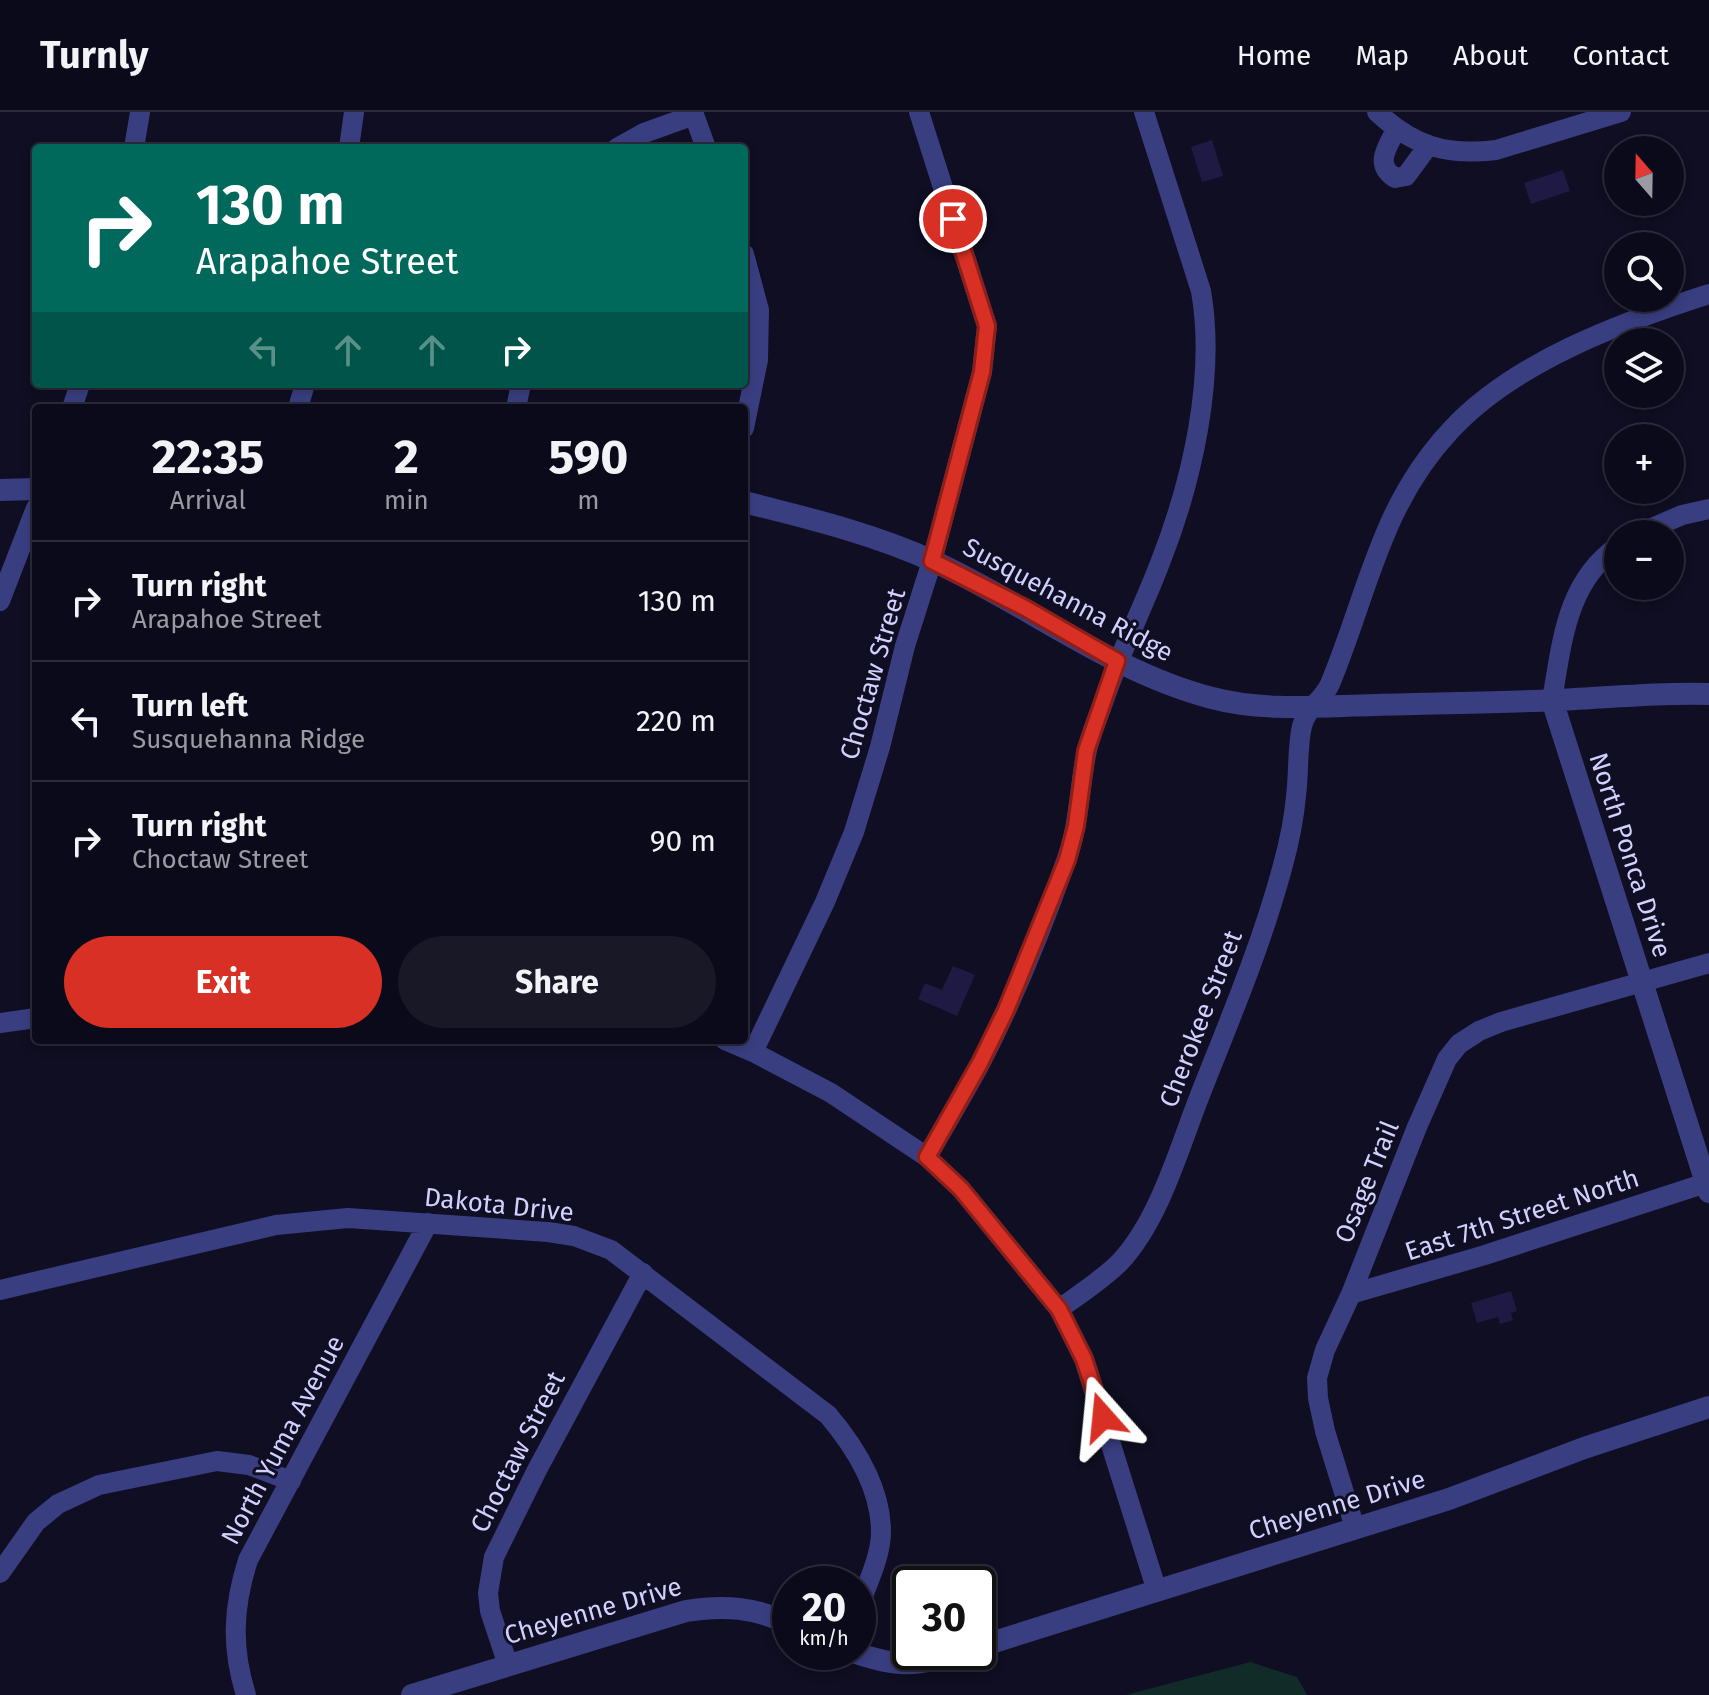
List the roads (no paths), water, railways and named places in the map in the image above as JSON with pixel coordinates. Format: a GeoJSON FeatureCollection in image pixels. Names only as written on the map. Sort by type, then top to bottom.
{"type":"FeatureCollection","features":[{"type":"Feature","properties":{"kind":"street"},"geometry":{"type":"LineString","coordinates":[[135,144],[140,112]]}},
{"type":"Feature","properties":{"kind":"street"},"geometry":{"type":"LineString","coordinates":[[350,144],[354,112]]}},
{"type":"Feature","properties":{"kind":"street","name":"Choctaw Street"},"geometry":{"type":"LineString","coordinates":[[753,1052],[825,902],[854,832],[880,747],[905,646],[932,561],[982,372],[987,326],[919,112]]}},
{"type":"Feature","properties":{"kind":"street"},"geometry":{"type":"LineString","coordinates":[[927,1157],[999,1023],[1067,860],[1076,826],[1086,751],[1117,661],[1161,562],[1185,485],[1204,393],[1208,353],[1206,319],[1201,291],[1144,112]]}},
{"type":"Feature","properties":{"kind":"street"},"geometry":{"type":"LineString","coordinates":[[1377,112],[1412,138],[1455,152],[1496,150],[1621,112]]}},
{"type":"Feature","properties":{"kind":"street"},"geometry":{"type":"LineString","coordinates":[[624,144],[693,114],[704,144]]}},
{"type":"Feature","properties":{"kind":"street"},"geometry":{"type":"LineString","coordinates":[[748,269],[759,310],[758,360],[748,409]]}},
{"type":"Feature","properties":{"kind":"street"},"geometry":{"type":"LineString","coordinates":[[1310,707],[1329,688],[1393,513],[1419,470],[1450,430],[1479,404],[1535,366],[1595,336],[1709,294]]}},
{"type":"Feature","properties":{"kind":"street"},"geometry":{"type":"LineString","coordinates":[[0,490],[32,489]]}},
{"type":"Feature","properties":{"kind":"street","name":"Susquehanna Ridge"},"geometry":{"type":"LineString","coordinates":[[748,503],[834,525],[932,561],[1025,608],[1117,661],[1166,684],[1215,699],[1265,706],[1310,707],[1709,694]]}},
{"type":"Feature","properties":{"kind":"street"},"geometry":{"type":"LineString","coordinates":[[1670,520],[1709,509]]}},
{"type":"Feature","properties":{"kind":"street"},"geometry":{"type":"LineString","coordinates":[[0,601],[32,518]]}},
{"type":"Feature","properties":{"kind":"street","name":"North Ponca Drive"},"geometry":{"type":"LineString","coordinates":[[1604,557],[1573,598],[1552,700],[1708,1186]]}},
{"type":"Feature","properties":{"kind":"street","name":"Cherokee Street"},"geometry":{"type":"LineString","coordinates":[[1059,1309],[1108,1274],[1121,1260],[1136,1242],[1157,1203],[1242,994],[1265,925],[1291,828],[1301,729],[1310,707]]}},
{"type":"Feature","properties":{"kind":"street","name":"Osage Trail"},"geometry":{"type":"LineString","coordinates":[[1355,1528],[1325,1431],[1317,1378],[1325,1350],[1447,1059],[1459,1044],[1501,1022],[1709,963]]}},
{"type":"Feature","properties":{"kind":"street"},"geometry":{"type":"LineString","coordinates":[[0,1023],[32,1019]]}},
{"type":"Feature","properties":{"kind":"street"},"geometry":{"type":"LineString","coordinates":[[734,1044],[831,1093],[927,1157],[961,1189],[1059,1309],[1084,1359],[1157,1591]]}},
{"type":"Feature","properties":{"kind":"street","name":"East 7th Street North"},"geometry":{"type":"LineString","coordinates":[[1351,1294],[1708,1186]]}},
{"type":"Feature","properties":{"kind":"street","name":"Dakota Drive"},"geometry":{"type":"LineString","coordinates":[[0,1290],[276,1225],[348,1218],[574,1236],[611,1250],[828,1415],[862,1461],[875,1496],[881,1533],[873,1566]]}},
{"type":"Feature","properties":{"kind":"street","name":"North Yuma Avenue"},"geometry":{"type":"LineString","coordinates":[[246,1695],[238,1669],[234,1638],[238,1593],[248,1560],[428,1223]]}},
{"type":"Feature","properties":{"kind":"street","name":"Choctaw Street"},"geometry":{"type":"LineString","coordinates":[[508,1665],[490,1611],[488,1593],[494,1557],[643,1273]]}},
{"type":"Feature","properties":{"kind":"street","name":"Cheyenne Drive"},"geometry":{"type":"LineString","coordinates":[[996,1641],[1449,1499],[1584,1448],[1709,1407]]}},
{"type":"Feature","properties":{"kind":"street"},"geometry":{"type":"LineString","coordinates":[[0,1573],[36,1522],[58,1504],[99,1485],[217,1461],[235,1461],[291,1481]]}},
{"type":"Feature","properties":{"kind":"street","name":"Cheyenne Drive"},"geometry":{"type":"LineString","coordinates":[[412,1695],[686,1611],[715,1606],[745,1608],[772,1616]]}}]}
